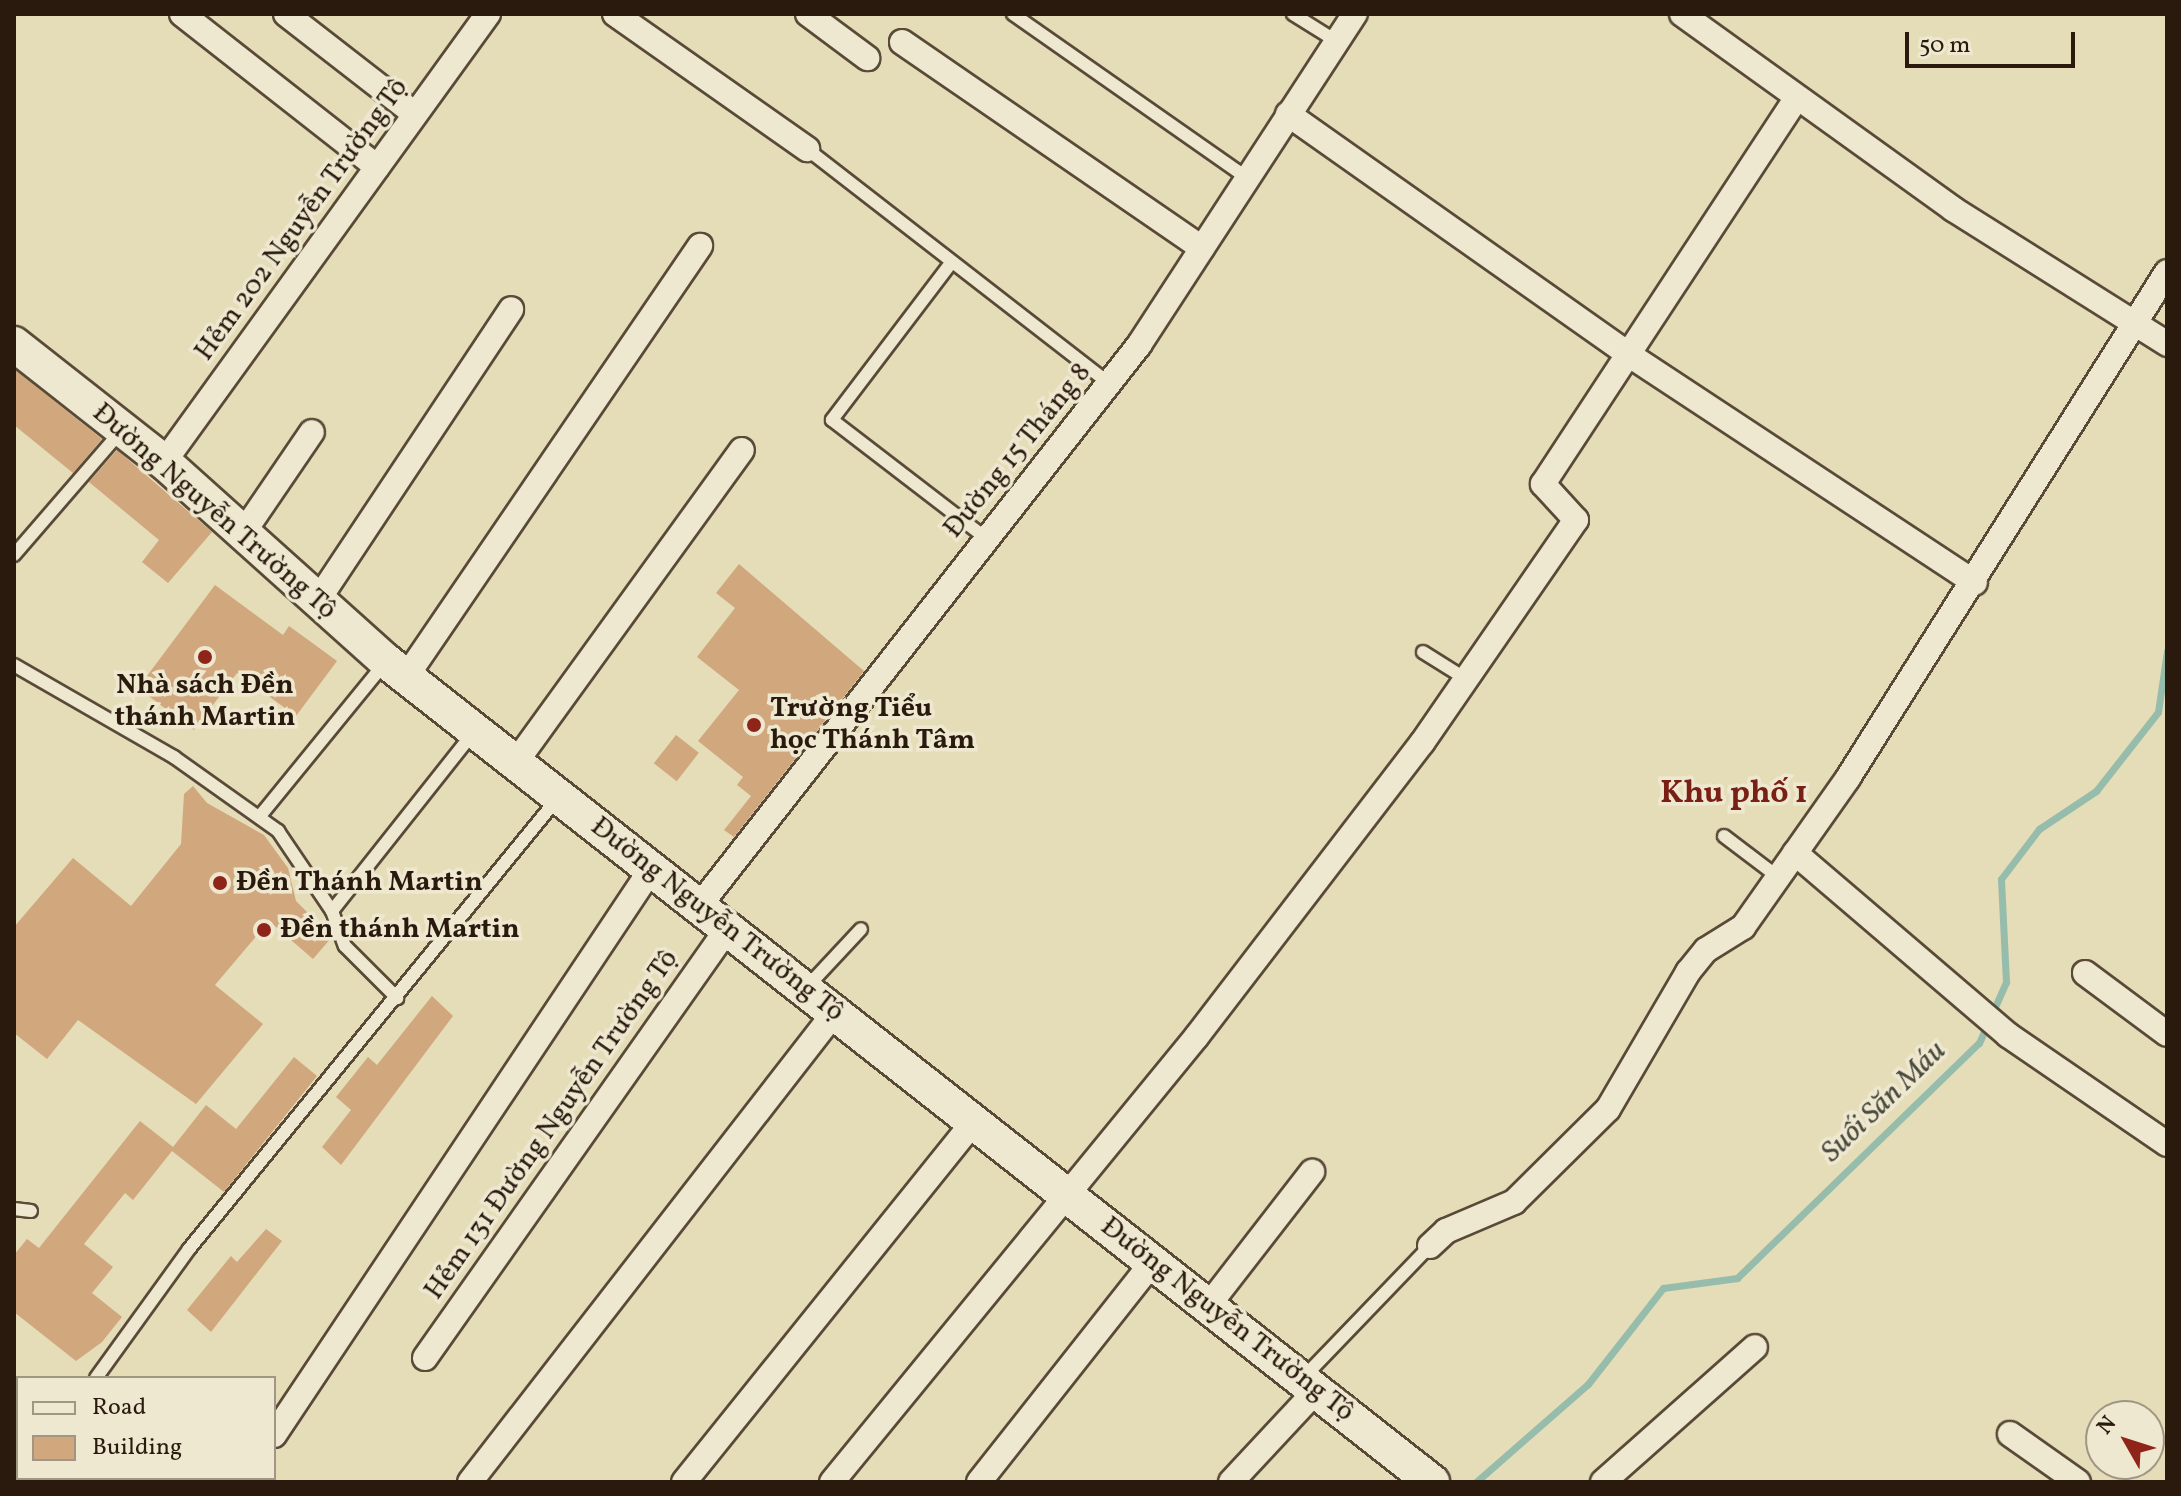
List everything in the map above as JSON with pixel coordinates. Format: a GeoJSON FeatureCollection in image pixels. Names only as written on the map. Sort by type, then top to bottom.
{"type":"FeatureCollection","features":[{"type":"Feature","properties":{"kind":"main road","name":"Đường Nguyễn Trường Tộ"},"geometry":{"type":"LineString","coordinates":[[14,344],[164,462],[396,669],[1432,1482]]}},
{"type":"Feature","properties":{"kind":"street"},"geometry":{"type":"LineString","coordinates":[[182,14],[377,167]]}},
{"type":"Feature","properties":{"kind":"street"},"geometry":{"type":"LineString","coordinates":[[286,14],[415,114]]}},
{"type":"Feature","properties":{"kind":"street"},"geometry":{"type":"LineString","coordinates":[[615,14],[807,149]]}},
{"type":"Feature","properties":{"kind":"street"},"geometry":{"type":"LineString","coordinates":[[808,14],[867,58]]}},
{"type":"Feature","properties":{"kind":"street","name":"Đường 15 Tháng 8"},"geometry":{"type":"LineString","coordinates":[[700,905],[1110,384],[1355,14]]}},
{"type":"Feature","properties":{"kind":"street"},"geometry":{"type":"LineString","coordinates":[[1682,14],[1797,98],[2135,329],[2167,344]]}},
{"type":"Feature","properties":{"kind":"street","name":"Hẻm 202 Nguyễn Trường Tộ"},"geometry":{"type":"LineString","coordinates":[[164,462],[415,114],[479,17]]}},
{"type":"Feature","properties":{"kind":"street"},"geometry":{"type":"LineString","coordinates":[[902,42],[1202,248]]}},
{"type":"Feature","properties":{"kind":"street"},"geometry":{"type":"LineString","coordinates":[[832,1482],[1068,1195],[1466,679],[1576,520],[1543,484],[1625,352],[1797,98]]}},
{"type":"Feature","properties":{"kind":"street"},"geometry":{"type":"LineString","coordinates":[[1288,114],[1625,352],[1975,583]]}},
{"type":"Feature","properties":{"kind":"street"},"geometry":{"type":"LineString","coordinates":[[396,669],[700,246]]}},
{"type":"Feature","properties":{"kind":"street"},"geometry":{"type":"LineString","coordinates":[[1430,1246],[1446,1231],[1514,1202],[1582,1141],[1638,1064],[1688,972],[1706,950],[1743,927],[1795,853],[1975,583],[2135,329],[2167,272]]}},
{"type":"Feature","properties":{"kind":"street"},"geometry":{"type":"LineString","coordinates":[[318,600],[511,309]]}},
{"type":"Feature","properties":{"kind":"street"},"geometry":{"type":"LineString","coordinates":[[243,533],[312,432]]}},
{"type":"Feature","properties":{"kind":"street"},"geometry":{"type":"LineString","coordinates":[[516,762],[742,450]]}},
{"type":"Feature","properties":{"kind":"street"},"geometry":{"type":"LineString","coordinates":[[1795,853],[2008,1035],[2167,1144]]}},
{"type":"Feature","properties":{"kind":"street"},"geometry":{"type":"LineString","coordinates":[[276,1432],[652,868]]}},
{"type":"Feature","properties":{"kind":"street","name":"Hẻm 131 Đường Nguyễn Trường Tộ"},"geometry":{"type":"LineString","coordinates":[[425,1358],[728,928]]}},
{"type":"Feature","properties":{"kind":"street"},"geometry":{"type":"LineString","coordinates":[[2085,973],[2167,1034]]}},
{"type":"Feature","properties":{"kind":"street"},"geometry":{"type":"LineString","coordinates":[[470,1482],[835,1012]]}},
{"type":"Feature","properties":{"kind":"street"},"geometry":{"type":"LineString","coordinates":[[684,1482],[974,1121]]}},
{"type":"Feature","properties":{"kind":"street"},"geometry":{"type":"LineString","coordinates":[[1208,1306],[1312,1172]]}},
{"type":"Feature","properties":{"kind":"street"},"geometry":{"type":"LineString","coordinates":[[979,1482],[1153,1262]]}},
{"type":"Feature","properties":{"kind":"street"},"geometry":{"type":"LineString","coordinates":[[1603,1482],[1755,1347]]}},
{"type":"Feature","properties":{"kind":"street"},"geometry":{"type":"LineString","coordinates":[[1231,1482],[1309,1385]]}},
{"type":"Feature","properties":{"kind":"street"},"geometry":{"type":"LineString","coordinates":[[2010,1434],[2078,1482]]}},
{"type":"Feature","properties":{"kind":"lane"},"geometry":{"type":"LineString","coordinates":[[1013,14],[1247,178]]}},
{"type":"Feature","properties":{"kind":"lane"},"geometry":{"type":"LineString","coordinates":[[1293,14],[1336,41]]}},
{"type":"Feature","properties":{"kind":"lane"},"geometry":{"type":"LineString","coordinates":[[807,149],[1110,384]]}},
{"type":"Feature","properties":{"kind":"lane"},"geometry":{"type":"LineString","coordinates":[[951,263],[832,420],[986,538]]}},
{"type":"Feature","properties":{"kind":"lane"},"geometry":{"type":"LineString","coordinates":[[14,555],[123,430]]}},
{"type":"Feature","properties":{"kind":"lane"},"geometry":{"type":"LineString","coordinates":[[1423,652],[1466,679]]}},
{"type":"Feature","properties":{"kind":"lane"},"geometry":{"type":"LineString","coordinates":[[14,665],[174,757],[260,816],[298,853],[359,965],[397,998]]}},
{"type":"Feature","properties":{"kind":"lane"},"geometry":{"type":"LineString","coordinates":[[260,816],[396,669]]}},
{"type":"Feature","properties":{"kind":"lane"},"geometry":{"type":"LineString","coordinates":[[332,911],[475,730]]}},
{"type":"Feature","properties":{"kind":"lane"},"geometry":{"type":"LineString","coordinates":[[97,1376],[189,1249],[560,796]]}},
{"type":"Feature","properties":{"kind":"lane"},"geometry":{"type":"LineString","coordinates":[[1724,836],[1778,877]]}},
{"type":"Feature","properties":{"kind":"lane"},"geometry":{"type":"LineString","coordinates":[[805,990],[861,929]]}},
{"type":"Feature","properties":{"kind":"lane"},"geometry":{"type":"LineString","coordinates":[[14,1209],[31,1211]]}},
{"type":"Feature","properties":{"kind":"lane"},"geometry":{"type":"LineString","coordinates":[[1309,1385],[1430,1246]]}},
{"type":"Feature","properties":{"kind":"building"},"geometry":{"type":"Polygon","coordinates":[[[14,369],[102,439],[73,473],[14,425],[14,369]]]}},
{"type":"Feature","properties":{"kind":"building"},"geometry":{"type":"Polygon","coordinates":[[[117,450],[212,532],[168,583],[142,562],[159,540],[89,482],[117,450]]]}},
{"type":"Feature","properties":{"kind":"building"},"geometry":{"type":"Polygon","coordinates":[[[739,564],[864,671],[734,837],[724,830],[751,796],[737,785],[743,777],[698,741],[739,690],[697,657],[735,608],[716,593],[739,564]]]}},
{"type":"Feature","properties":{"kind":"building","name":"Nhà sách Đền thánh Martin"},"geometry":{"type":"Polygon","coordinates":[[[215,585],[283,635],[289,626],[337,661],[296,716],[237,673],[194,730],[138,688],[215,585]]]}},
{"type":"Feature","properties":{"kind":"building"},"geometry":{"type":"Polygon","coordinates":[[[676,735],[699,753],[677,781],[654,763],[676,735]]]}},
{"type":"Feature","properties":{"kind":"building"},"geometry":{"type":"Polygon","coordinates":[[[193,786],[207,803],[264,835],[288,868],[296,901],[332,937],[313,959],[269,921],[215,985],[263,1024],[196,1104],[78,1020],[47,1059],[14,1033],[14,927],[73,858],[131,906],[181,844],[184,794],[193,786]]]}},
{"type":"Feature","properties":{"kind":"building"},"geometry":{"type":"Polygon","coordinates":[[[432,996],[453,1016],[341,1165],[322,1147],[351,1110],[336,1097],[368,1057],[377,1065],[432,996]]]}},
{"type":"Feature","properties":{"kind":"building"},"geometry":{"type":"Polygon","coordinates":[[[294,1057],[317,1076],[224,1192],[172,1151],[133,1200],[125,1193],[84,1244],[113,1267],[92,1293],[122,1317],[102,1342],[76,1361],[14,1312],[14,1255],[27,1239],[39,1248],[140,1121],[173,1147],[206,1105],[236,1129],[294,1057]]]}},
{"type":"Feature","properties":{"kind":"building"},"geometry":{"type":"Polygon","coordinates":[[[266,1229],[282,1241],[211,1332],[187,1310],[231,1256],[237,1262],[266,1229]]]}},
{"type":"Feature","properties":{"kind":"waterway","name":"Suối Săn Máu"},"geometry":{"type":"LineString","coordinates":[[1476,1482],[1588,1384],[1663,1288],[1737,1278],[1979,1043],[2006,982],[2001,879],[2039,829],[2096,791],[2158,712],[2167,651]]}},
{"type":"Feature","properties":{"kind":"place","name":"Nhà sách Đền thánh Martin"},"geometry":{"type":"Point","coordinates":[205,657]}},
{"type":"Feature","properties":{"kind":"place","name":"Trường Tiểu học Thánh Tâm"},"geometry":{"type":"Point","coordinates":[754,725]}},
{"type":"Feature","properties":{"kind":"place","name":"Đền Thánh Martin"},"geometry":{"type":"Point","coordinates":[220,883]}},
{"type":"Feature","properties":{"kind":"place","name":"Đền thánh Martin"},"geometry":{"type":"Point","coordinates":[264,930]}},
{"type":"Feature","properties":{"kind":"district","name":"Khu phố 1"},"geometry":{"type":"Point","coordinates":[1734,794]}}]}
